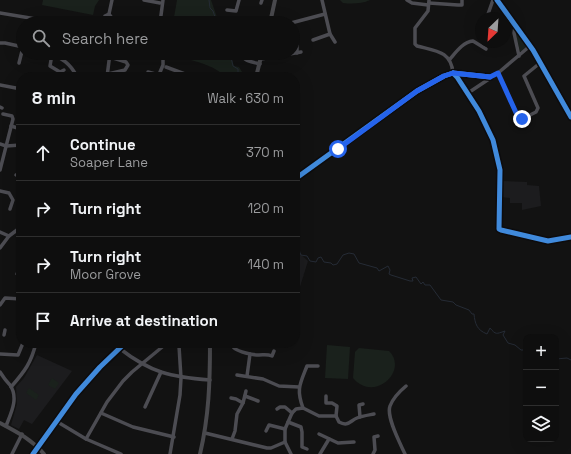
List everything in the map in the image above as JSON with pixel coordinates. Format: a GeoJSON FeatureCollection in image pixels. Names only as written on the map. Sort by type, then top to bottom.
{"type":"FeatureCollection","features":[{"type":"Feature","properties":{"kind":"main road"},"geometry":{"type":"LineString","coordinates":[[272,16],[275,0]]}},
{"type":"Feature","properties":{"kind":"main road"},"geometry":{"type":"LineString","coordinates":[[258,72],[261,60]]}},
{"type":"Feature","properties":{"kind":"main road"},"geometry":{"type":"LineString","coordinates":[[200,454],[205,433],[209,402],[210,348]]}},
{"type":"Feature","properties":{"kind":"main road"},"geometry":{"type":"LineString","coordinates":[[0,423],[22,434],[37,446],[44,454]]}},
{"type":"Feature","properties":{"kind":"street"},"geometry":{"type":"LineString","coordinates":[[105,16],[109,14],[112,0]]}},
{"type":"Feature","properties":{"kind":"street"},"geometry":{"type":"LineString","coordinates":[[144,0],[162,1],[161,16]]}},
{"type":"Feature","properties":{"kind":"street"},"geometry":{"type":"LineString","coordinates":[[227,10],[236,11],[239,0]]}},
{"type":"Feature","properties":{"kind":"street"},"geometry":{"type":"LineString","coordinates":[[322,0],[330,34],[335,42]]}},
{"type":"Feature","properties":{"kind":"street"},"geometry":{"type":"LineString","coordinates":[[407,0],[412,3],[458,5],[462,5],[462,0]]}},
{"type":"Feature","properties":{"kind":"street"},"geometry":{"type":"LineString","coordinates":[[489,12],[493,0]]}},
{"type":"Feature","properties":{"kind":"street"},"geometry":{"type":"LineString","coordinates":[[497,0],[530,46],[571,117]]}},
{"type":"Feature","properties":{"kind":"street"},"geometry":{"type":"LineString","coordinates":[[429,3],[428,11],[415,28],[415,44],[417,46],[440,52],[450,59],[453,73],[458,77],[468,93],[491,134],[499,162],[500,175],[498,229],[548,241],[571,237]]}},
{"type":"Feature","properties":{"kind":"street"},"geometry":{"type":"LineString","coordinates":[[1,13],[19,16]]}},
{"type":"Feature","properties":{"kind":"street"},"geometry":{"type":"LineString","coordinates":[[300,21],[325,14]]}},
{"type":"Feature","properties":{"kind":"street"},"geometry":{"type":"LineString","coordinates":[[516,27],[514,33],[519,56]]}},
{"type":"Feature","properties":{"kind":"street"},"geometry":{"type":"LineString","coordinates":[[313,40],[330,34]]}},
{"type":"Feature","properties":{"kind":"street"},"geometry":{"type":"LineString","coordinates":[[450,59],[469,42],[473,41],[486,50]]}},
{"type":"Feature","properties":{"kind":"street"},"geometry":{"type":"LineString","coordinates":[[0,43],[16,45]]}},
{"type":"Feature","properties":{"kind":"street"},"geometry":{"type":"LineString","coordinates":[[468,93],[498,73],[530,46]]}},
{"type":"Feature","properties":{"kind":"street"},"geometry":{"type":"LineString","coordinates":[[51,60],[50,66],[60,72],[64,70]]}},
{"type":"Feature","properties":{"kind":"street"},"geometry":{"type":"LineString","coordinates":[[62,60],[68,64],[74,72]]}},
{"type":"Feature","properties":{"kind":"street"},"geometry":{"type":"LineString","coordinates":[[108,72],[110,60]]}},
{"type":"Feature","properties":{"kind":"street"},"geometry":{"type":"LineString","coordinates":[[118,72],[125,70],[128,65],[121,60]]}},
{"type":"Feature","properties":{"kind":"street"},"geometry":{"type":"LineString","coordinates":[[160,72],[163,60]]}},
{"type":"Feature","properties":{"kind":"street"},"geometry":{"type":"LineString","coordinates":[[244,60],[260,64]]}},
{"type":"Feature","properties":{"kind":"street"},"geometry":{"type":"LineString","coordinates":[[498,73],[518,117],[522,119],[536,112],[538,108],[524,76],[540,63]]}},
{"type":"Feature","properties":{"kind":"street"},"geometry":{"type":"LineString","coordinates":[[166,67],[180,72]]}},
{"type":"Feature","properties":{"kind":"street"},"geometry":{"type":"LineString","coordinates":[[300,175],[417,91],[444,76],[453,73],[490,77]]}},
{"type":"Feature","properties":{"kind":"street"},"geometry":{"type":"LineString","coordinates":[[0,85],[16,88]]}},
{"type":"Feature","properties":{"kind":"street"},"geometry":{"type":"LineString","coordinates":[[0,170],[2,157],[13,119],[12,116],[3,114]]}},
{"type":"Feature","properties":{"kind":"street"},"geometry":{"type":"LineString","coordinates":[[11,126],[16,128]]}},
{"type":"Feature","properties":{"kind":"street"},"geometry":{"type":"LineString","coordinates":[[0,144],[6,146],[16,145]]}},
{"type":"Feature","properties":{"kind":"street"},"geometry":{"type":"LineString","coordinates":[[0,190],[9,193],[13,200],[10,209]]}},
{"type":"Feature","properties":{"kind":"street"},"geometry":{"type":"LineString","coordinates":[[0,248],[9,236],[16,231]]}},
{"type":"Feature","properties":{"kind":"street"},"geometry":{"type":"LineString","coordinates":[[0,232],[9,236]]}},
{"type":"Feature","properties":{"kind":"street"},"geometry":{"type":"LineString","coordinates":[[0,305],[4,295],[16,298]]}},
{"type":"Feature","properties":{"kind":"street"},"geometry":{"type":"LineString","coordinates":[[0,354],[18,355],[21,348]]}},
{"type":"Feature","properties":{"kind":"street"},"geometry":{"type":"LineString","coordinates":[[11,387],[32,360],[35,348]]}},
{"type":"Feature","properties":{"kind":"street"},"geometry":{"type":"LineString","coordinates":[[33,454],[37,446],[76,394],[100,367],[120,348],[142,364],[161,372],[181,378],[210,380]]}},
{"type":"Feature","properties":{"kind":"street"},"geometry":{"type":"LineString","coordinates":[[86,439],[100,413],[123,381],[161,348]]}},
{"type":"Feature","properties":{"kind":"street"},"geometry":{"type":"LineString","coordinates":[[170,454],[178,414],[181,378],[179,348]]}},
{"type":"Feature","properties":{"kind":"street"},"geometry":{"type":"LineString","coordinates":[[235,355],[235,349],[250,354],[272,356],[274,351]]}},
{"type":"Feature","properties":{"kind":"street"},"geometry":{"type":"LineString","coordinates":[[246,376],[250,354]]}},
{"type":"Feature","properties":{"kind":"street"},"geometry":{"type":"LineString","coordinates":[[303,408],[299,396],[299,387],[306,365],[318,366]]}},
{"type":"Feature","properties":{"kind":"street"},"geometry":{"type":"LineString","coordinates":[[0,372],[11,387],[13,393],[14,405],[6,426]]}},
{"type":"Feature","properties":{"kind":"street"},"geometry":{"type":"LineString","coordinates":[[145,407],[161,372]]}},
{"type":"Feature","properties":{"kind":"street"},"geometry":{"type":"LineString","coordinates":[[236,375],[263,378],[279,386],[299,387]]}},
{"type":"Feature","properties":{"kind":"street"},"geometry":{"type":"LineString","coordinates":[[405,454],[390,418],[389,406],[406,386]]}},
{"type":"Feature","properties":{"kind":"street"},"geometry":{"type":"LineString","coordinates":[[232,439],[236,431],[238,410],[243,403],[246,390]]}},
{"type":"Feature","properties":{"kind":"street"},"geometry":{"type":"LineString","coordinates":[[245,396],[258,401]]}},
{"type":"Feature","properties":{"kind":"street"},"geometry":{"type":"LineString","coordinates":[[326,396],[326,403],[332,403],[337,406],[336,416],[339,422],[349,424],[356,418],[374,414]]}},
{"type":"Feature","properties":{"kind":"street"},"geometry":{"type":"LineString","coordinates":[[231,398],[243,403]]}},
{"type":"Feature","properties":{"kind":"street"},"geometry":{"type":"LineString","coordinates":[[360,417],[359,405],[363,404]]}},
{"type":"Feature","properties":{"kind":"street"},"geometry":{"type":"LineString","coordinates":[[277,409],[280,407],[285,407],[292,413]]}},
{"type":"Feature","properties":{"kind":"street"},"geometry":{"type":"LineString","coordinates":[[291,454],[285,442],[286,429],[292,413],[296,409],[303,408],[319,416],[336,416]]}},
{"type":"Feature","properties":{"kind":"street"},"geometry":{"type":"LineString","coordinates":[[100,413],[133,427],[174,437]]}},
{"type":"Feature","properties":{"kind":"street"},"geometry":{"type":"LineString","coordinates":[[56,421],[86,439],[122,454]]}},
{"type":"Feature","properties":{"kind":"street"},"geometry":{"type":"LineString","coordinates":[[288,422],[301,427],[302,447],[307,449]]}},
{"type":"Feature","properties":{"kind":"street"},"geometry":{"type":"LineString","coordinates":[[266,431],[268,424],[286,429]]}},
{"type":"Feature","properties":{"kind":"street"},"geometry":{"type":"LineString","coordinates":[[205,433],[267,448],[271,448],[285,442]]}},
{"type":"Feature","properties":{"kind":"street"},"geometry":{"type":"LineString","coordinates":[[12,454],[22,434]]}},
{"type":"Feature","properties":{"kind":"street"},"geometry":{"type":"LineString","coordinates":[[319,434],[338,443],[354,442]]}},
{"type":"Feature","properties":{"kind":"street"},"geometry":{"type":"LineString","coordinates":[[373,454],[375,450],[375,436]]}},
{"type":"Feature","properties":{"kind":"street"},"geometry":{"type":"LineString","coordinates":[[320,454],[329,439]]}},
{"type":"Feature","properties":{"kind":"shaded area"},"geometry":{"type":"Polygon","coordinates":[[[43,0],[99,0],[95,6],[93,15],[42,5],[43,0]]]}},
{"type":"Feature","properties":{"kind":"shaded area"},"geometry":{"type":"Polygon","coordinates":[[[177,0],[211,0],[217,16],[174,16],[177,0]]]}},
{"type":"Feature","properties":{"kind":"shaded area"},"geometry":{"type":"Polygon","coordinates":[[[340,0],[370,0],[353,4],[343,3],[340,0]]]}},
{"type":"Feature","properties":{"kind":"shaded area"},"geometry":{"type":"Polygon","coordinates":[[[515,32],[527,45],[522,51],[520,51],[515,32]]]}},
{"type":"Feature","properties":{"kind":"shaded area"},"geometry":{"type":"Polygon","coordinates":[[[191,60],[232,60],[234,66],[239,67],[242,72],[220,72],[216,69],[191,60]]]}},
{"type":"Feature","properties":{"kind":"shaded area"},"geometry":{"type":"Polygon","coordinates":[[[501,181],[527,182],[527,185],[539,186],[541,206],[522,210],[522,203],[510,203],[510,198],[500,197],[501,181]]]}},
{"type":"Feature","properties":{"kind":"shaded area"},"geometry":{"type":"Polygon","coordinates":[[[300,254],[308,261],[300,287],[300,254]]]}},
{"type":"Feature","properties":{"kind":"shaded area"},"geometry":{"type":"Polygon","coordinates":[[[327,345],[350,347],[348,379],[325,378],[327,345]]]}},
{"type":"Feature","properties":{"kind":"shaded area"},"geometry":{"type":"Polygon","coordinates":[[[359,348],[389,351],[394,359],[395,367],[392,375],[379,386],[370,387],[361,385],[353,378],[355,352],[359,348]]]}},
{"type":"Feature","properties":{"kind":"shaded area"},"geometry":{"type":"Polygon","coordinates":[[[37,355],[72,371],[32,424],[24,420],[19,429],[11,425],[17,404],[16,387],[24,378],[37,355]]]}},
{"type":"Feature","properties":{"kind":"shaded area"},"geometry":{"type":"Polygon","coordinates":[[[52,378],[59,383],[55,389],[48,385],[52,378]]]}},
{"type":"Feature","properties":{"kind":"shaded area"},"geometry":{"type":"Polygon","coordinates":[[[29,388],[39,395],[36,400],[26,393],[29,388]]]}},
{"type":"Feature","properties":{"kind":"waterway"},"geometry":{"type":"LineString","coordinates":[[209,0],[210,8],[215,16]]}},
{"type":"Feature","properties":{"kind":"waterway"},"geometry":{"type":"LineString","coordinates":[[232,60],[233,66],[238,69],[238,72]]}},
{"type":"Feature","properties":{"kind":"waterway"},"geometry":{"type":"LineString","coordinates":[[300,252],[301,255],[307,256],[310,261],[316,262],[318,258],[321,257],[324,262],[331,263],[333,265],[337,264],[343,255],[349,253],[354,254],[359,263],[377,268],[379,271],[388,266],[390,270],[389,274],[391,275],[410,281],[413,281],[412,278],[416,277],[421,284],[423,282],[425,285],[430,285],[441,300],[453,302],[474,314],[477,326],[481,331],[487,334],[490,328],[496,333],[505,331],[503,335],[508,343],[523,350]]}},
{"type":"Feature","properties":{"kind":"waterway"},"geometry":{"type":"LineString","coordinates":[[559,359],[567,358],[571,360]]}},
{"type":"Feature","properties":{"kind":"cycle path"},"geometry":{"type":"LineString","coordinates":[[497,0],[533,50],[571,117]]}},
{"type":"Feature","properties":{"kind":"cycle path"},"geometry":{"type":"LineString","coordinates":[[453,73],[479,111],[493,140],[500,170],[499,229],[548,241],[571,237]]}},
{"type":"Feature","properties":{"kind":"cycle path"},"geometry":{"type":"LineString","coordinates":[[300,175],[417,91],[444,76],[453,73],[490,77]]}},
{"type":"Feature","properties":{"kind":"cycle path"},"geometry":{"type":"LineString","coordinates":[[33,454],[76,394],[100,367],[120,348]]}},
{"type":"Feature","properties":{"kind":"route"},"geometry":{"type":"LineString","coordinates":[[338,149],[355,135],[417,91],[444,76],[453,73],[490,77],[498,73],[519,119],[522,119]]}}]}
